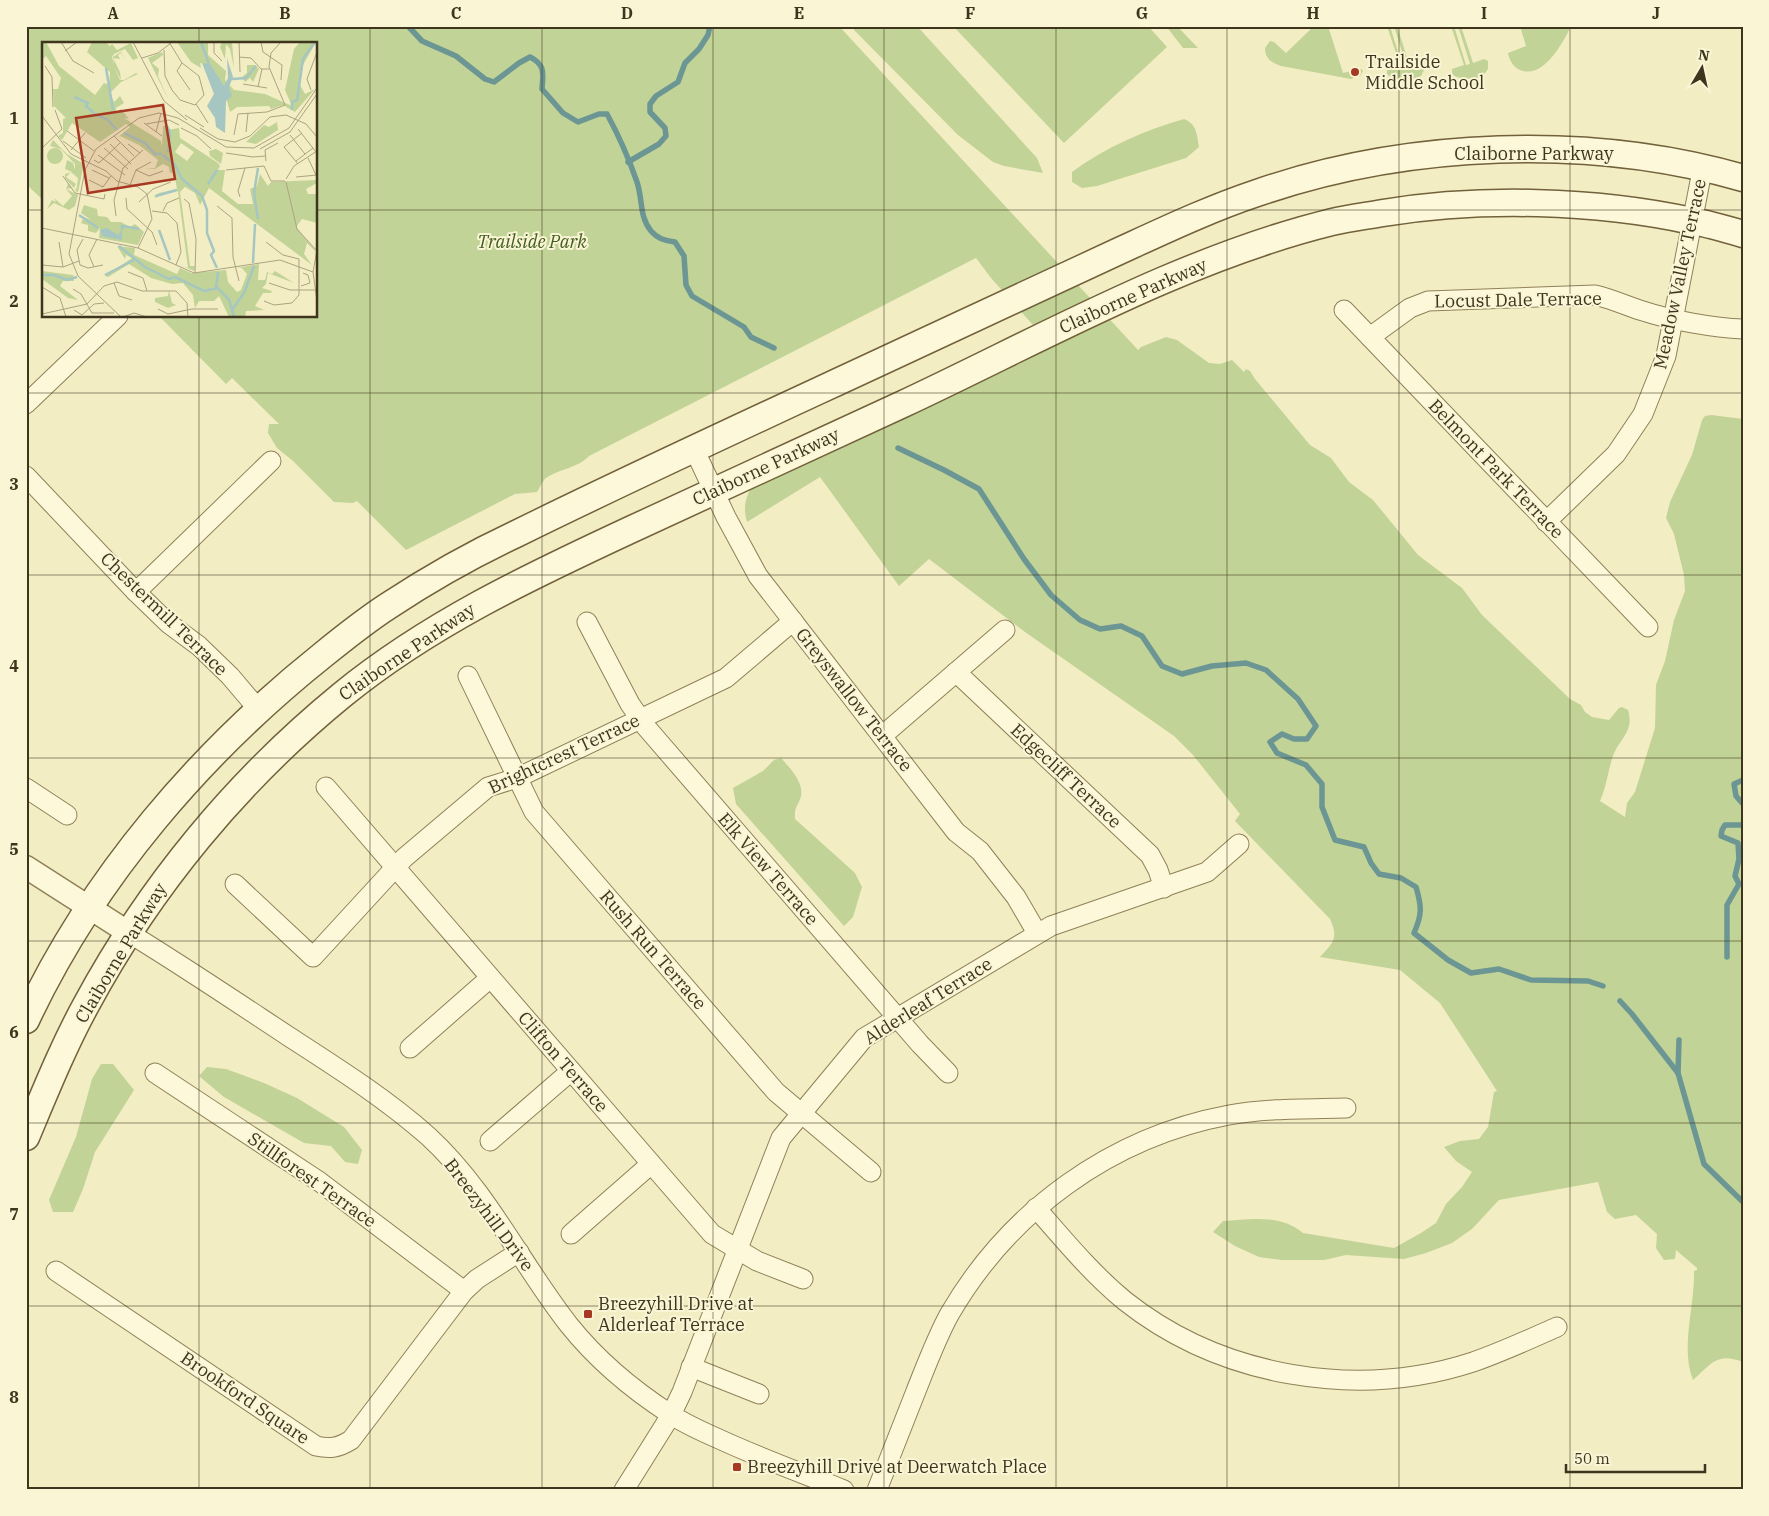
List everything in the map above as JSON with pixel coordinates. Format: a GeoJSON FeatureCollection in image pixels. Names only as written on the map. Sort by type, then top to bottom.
{"type":"FeatureCollection","features":[{"type":"Feature","properties":{"kind":"main road","name":"Claiborne Parkway"},"geometry":{"type":"LineString","coordinates":[[26,1020],[57,961],[89,908],[155,819],[208,759],[258,709],[303,671],[386,607],[448,569],[516,534],[1175,225],[1257,193],[1334,170],[1403,158],[1476,150],[1550,150],[1616,153],[1703,166],[1743,178]]}},
{"type":"Feature","properties":{"kind":"main road","name":"Claiborne Parkway"},"geometry":{"type":"LineString","coordinates":[[26,1137],[86,1004],[129,933],[163,883],[214,820],[268,762],[343,694],[398,654],[475,606],[535,574],[1182,272],[1245,248],[1335,222],[1401,210],[1455,204],[1552,204],[1632,210],[1691,220],[1743,234]]}},
{"type":"Feature","properties":{"kind":"street","name":"Meadow Valley Terrace"},"geometry":{"type":"LineString","coordinates":[[1546,522],[1616,454],[1643,414],[1666,356],[1703,166]]}},
{"type":"Feature","properties":{"kind":"street","name":"Locust Dale Terrace"},"geometry":{"type":"LineString","coordinates":[[1370,337],[1410,308],[1428,301],[1595,295],[1673,319],[1743,329]]}},
{"type":"Feature","properties":{"kind":"street","name":"Belmont Park Terrace"},"geometry":{"type":"LineString","coordinates":[[1344,310],[1648,627]]}},
{"type":"Feature","properties":{"kind":"street"},"geometry":{"type":"LineString","coordinates":[[26,404],[116,318]]}},
{"type":"Feature","properties":{"kind":"street","name":"Greyswallow Terrace"},"geometry":{"type":"LineString","coordinates":[[694,450],[715,490],[726,517],[758,576],[956,832],[980,851],[1016,897],[1038,933]]}},
{"type":"Feature","properties":{"kind":"street"},"geometry":{"type":"LineString","coordinates":[[136,592],[271,461]]}},
{"type":"Feature","properties":{"kind":"street","name":"Chestermill Terrace"},"geometry":{"type":"LineString","coordinates":[[26,476],[136,592],[168,623],[199,646],[230,676],[258,709]]}},
{"type":"Feature","properties":{"kind":"street","name":"Brightcrest Terrace"},"geometry":{"type":"LineString","coordinates":[[235,884],[313,957],[404,858],[488,787],[517,778],[726,678],[793,621]]}},
{"type":"Feature","properties":{"kind":"street","name":"Elk View Terrace"},"geometry":{"type":"LineString","coordinates":[[587,622],[630,704],[641,719],[897,1018],[948,1074]]}},
{"type":"Feature","properties":{"kind":"street"},"geometry":{"type":"LineString","coordinates":[[882,736],[1005,630]]}},
{"type":"Feature","properties":{"kind":"street","name":"Edgecliff Terrace"},"geometry":{"type":"LineString","coordinates":[[956,672],[1150,855],[1158,870],[1164,888]]}},
{"type":"Feature","properties":{"kind":"street","name":"Rush Run Terrace"},"geometry":{"type":"LineString","coordinates":[[468,676],[534,812],[776,1092],[871,1172]]}},
{"type":"Feature","properties":{"kind":"street","name":"Clifton Terrace"},"geometry":{"type":"LineString","coordinates":[[326,787],[712,1234],[757,1261],[803,1279]]}},
{"type":"Feature","properties":{"kind":"street"},"geometry":{"type":"LineString","coordinates":[[26,788],[67,815]]}},
{"type":"Feature","properties":{"kind":"street","name":"Alderleaf Terrace"},"geometry":{"type":"LineString","coordinates":[[624,1490],[671,1415],[682,1392],[778,1145],[801,1113],[864,1038],[1051,926],[1208,872],[1239,844]]}},
{"type":"Feature","properties":{"kind":"street"},"geometry":{"type":"LineString","coordinates":[[26,867],[129,933]]}},
{"type":"Feature","properties":{"kind":"street","name":"Breezyhill Drive"},"geometry":{"type":"LineString","coordinates":[[129,933],[357,1081],[429,1137],[461,1172],[519,1252],[554,1306],[597,1356],[626,1383],[671,1415],[746,1452],[844,1490]]}},
{"type":"Feature","properties":{"kind":"street"},"geometry":{"type":"LineString","coordinates":[[410,1048],[490,978]]}},
{"type":"Feature","properties":{"kind":"street"},"geometry":{"type":"LineString","coordinates":[[490,1141],[571,1071]]}},
{"type":"Feature","properties":{"kind":"street","name":"Stillforest Terrace"},"geometry":{"type":"LineString","coordinates":[[156,1073],[320,1182],[464,1291]]}},
{"type":"Feature","properties":{"kind":"street"},"geometry":{"type":"LineString","coordinates":[[877,1490],[930,1357],[950,1315],[988,1258],[1036,1208],[1073,1180],[1106,1159],[1145,1140],[1185,1126],[1229,1115],[1266,1110],[1346,1108]]}},
{"type":"Feature","properties":{"kind":"street"},"geometry":{"type":"LineString","coordinates":[[571,1234],[651,1164]]}},
{"type":"Feature","properties":{"kind":"street"},"geometry":{"type":"LineString","coordinates":[[1036,1208],[1091,1271],[1126,1301],[1156,1322],[1188,1340],[1227,1357],[1263,1369],[1306,1377],[1350,1380],[1391,1379],[1432,1372],[1472,1362],[1557,1327]]}},
{"type":"Feature","properties":{"kind":"street","name":"Brookford Square"},"geometry":{"type":"LineString","coordinates":[[56,1271],[316,1446],[328,1448],[340,1446],[350,1440],[464,1291],[477,1279],[519,1252]]}},
{"type":"Feature","properties":{"kind":"street"},"geometry":{"type":"LineString","coordinates":[[691,1367],[759,1394]]}},
{"type":"Feature","properties":{"kind":"green space","name":"Trailside Park"},"geometry":{"type":"Polygon","coordinates":[[[26,26],[839,26],[1138,350],[1166,337],[1177,340],[1209,363],[1220,364],[1232,360],[1244,372],[1246,369],[1250,371],[1310,445],[1331,458],[1349,482],[1373,500],[1418,555],[1462,588],[1482,615],[1570,699],[1581,705],[1585,712],[1592,717],[1609,720],[1619,708],[1622,707],[1628,710],[1629,725],[1614,752],[1600,801],[1625,817],[1627,803],[1635,792],[1655,728],[1656,685],[1665,661],[1674,620],[1685,591],[1684,575],[1674,534],[1666,518],[1670,502],[1692,455],[1702,420],[1705,416],[1743,419],[1743,1362],[1727,1358],[1715,1361],[1693,1380],[1689,1367],[1688,1341],[1694,1271],[1697,1268],[1676,1250],[1675,1259],[1664,1260],[1656,1248],[1657,1234],[1636,1215],[1615,1219],[1607,1212],[1598,1182],[1499,1200],[1472,1229],[1452,1243],[1404,1259],[1346,1255],[1324,1260],[1282,1260],[1259,1257],[1235,1246],[1213,1232],[1223,1221],[1265,1219],[1285,1223],[1303,1233],[1394,1248],[1436,1223],[1446,1204],[1462,1187],[1472,1172],[1456,1161],[1444,1147],[1460,1141],[1479,1139],[1488,1127],[1494,1092],[1497,1091],[1440,1003],[1400,970],[1320,957],[1333,940],[1334,931],[1330,919],[1235,821],[1240,814],[1193,755],[1174,736],[1025,632],[929,559],[899,586],[820,477],[747,522],[745,504],[752,486],[1050,344],[991,278],[976,258],[589,456],[585,460],[551,475],[545,479],[537,492],[515,494],[406,550],[357,501],[353,503],[334,502],[293,461],[277,448],[268,433],[269,424],[279,424],[232,378],[226,384],[161,318],[318,318],[318,42],[42,42],[42,199],[26,184],[26,26]]]}},
{"type":"Feature","properties":{"kind":"green space"},"geometry":{"type":"Polygon","coordinates":[[[854,26],[917,26],[1037,158],[1043,173],[1004,166],[993,162],[958,135],[854,30],[854,26]]]}},
{"type":"Feature","properties":{"kind":"green space"},"geometry":{"type":"Polygon","coordinates":[[[953,26],[1148,26],[1167,47],[1064,143],[953,26]]]}},
{"type":"Feature","properties":{"kind":"green space"},"geometry":{"type":"Polygon","coordinates":[[[1166,26],[1177,26],[1198,48],[1183,48],[1166,26]]]}},
{"type":"Feature","properties":{"kind":"green space"},"geometry":{"type":"Polygon","coordinates":[[[1314,26],[1328,26],[1343,73],[1361,69],[1363,71],[1360,76],[1351,79],[1281,66],[1268,58],[1265,48],[1270,41],[1274,42],[1286,53],[1314,26]]]}},
{"type":"Feature","properties":{"kind":"green space"},"geometry":{"type":"Polygon","coordinates":[[[1387,26],[1390,26],[1403,69],[1407,68],[1394,26],[1397,26],[1410,67],[1421,64],[1426,66],[1421,76],[1403,80],[1390,77],[1387,74],[1387,67],[1399,62],[1387,26]]]}},
{"type":"Feature","properties":{"kind":"green space"},"geometry":{"type":"Polygon","coordinates":[[[1451,26],[1454,26],[1466,65],[1470,64],[1458,26],[1461,26],[1473,63],[1484,59],[1488,61],[1488,69],[1482,77],[1470,79],[1452,74],[1452,69],[1464,65],[1451,26]]]}},
{"type":"Feature","properties":{"kind":"green space"},"geometry":{"type":"Polygon","coordinates":[[[1520,26],[1571,26],[1563,42],[1550,59],[1543,66],[1527,72],[1514,66],[1508,53],[1526,46],[1520,26]]]}},
{"type":"Feature","properties":{"kind":"green space"},"geometry":{"type":"Polygon","coordinates":[[[1184,119],[1194,127],[1199,147],[1186,158],[1097,186],[1082,188],[1072,182],[1072,172],[1098,155],[1140,134],[1184,119]]]}},
{"type":"Feature","properties":{"kind":"green space"},"geometry":{"type":"Polygon","coordinates":[[[781,758],[795,775],[800,785],[801,796],[796,809],[795,819],[855,873],[862,887],[853,917],[844,926],[736,804],[733,788],[763,771],[774,760],[781,758]]]}},
{"type":"Feature","properties":{"kind":"green space"},"geometry":{"type":"Polygon","coordinates":[[[101,1064],[113,1064],[134,1090],[95,1152],[73,1212],[53,1212],[49,1200],[76,1137],[92,1079],[101,1064]]]}},
{"type":"Feature","properties":{"kind":"green space"},"geometry":{"type":"Polygon","coordinates":[[[207,1067],[226,1069],[264,1083],[297,1098],[344,1127],[362,1150],[358,1164],[345,1162],[331,1146],[304,1143],[224,1097],[199,1076],[207,1067]]]}},
{"type":"Feature","properties":{"kind":"waterway"},"geometry":{"type":"LineString","coordinates":[[408,26],[422,41],[456,56],[485,79],[494,82],[530,57],[539,63],[541,67],[543,74],[542,89],[563,113],[578,122],[599,114],[607,114],[634,173],[647,225],[654,234],[664,240],[675,242],[684,256],[686,285],[692,296],[744,327],[751,337],[774,348]]}},
{"type":"Feature","properties":{"kind":"waterway"},"geometry":{"type":"LineString","coordinates":[[628,162],[659,144],[666,136],[665,128],[650,112],[650,104],[656,96],[678,82],[685,63],[699,49],[708,35],[710,26]]}},
{"type":"Feature","properties":{"kind":"waterway"},"geometry":{"type":"LineString","coordinates":[[898,448],[979,489],[1024,559],[1051,595],[1080,620],[1100,629],[1121,626],[1142,636],[1162,666],[1182,674],[1212,666],[1246,663],[1266,670],[1298,699],[1316,726],[1307,739],[1294,739],[1282,734],[1270,742],[1277,753],[1306,765],[1322,784],[1322,807],[1335,840],[1364,847],[1371,863],[1379,874],[1401,878],[1416,887],[1420,911],[1419,921],[1414,933],[1448,960],[1471,973],[1499,969],[1531,980],[1588,981],[1603,986]]}},
{"type":"Feature","properties":{"kind":"waterway"},"geometry":{"type":"LineString","coordinates":[[1743,780],[1734,784],[1736,796],[1743,804]]}},
{"type":"Feature","properties":{"kind":"waterway"},"geometry":{"type":"LineString","coordinates":[[1727,957],[1727,905],[1739,884],[1735,876],[1739,859],[1738,843],[1721,836],[1725,825],[1743,825]]}},
{"type":"Feature","properties":{"kind":"waterway"},"geometry":{"type":"LineString","coordinates":[[1620,1001],[1678,1073],[1704,1164],[1743,1202]]}},
{"type":"Feature","properties":{"kind":"waterway"},"geometry":{"type":"LineString","coordinates":[[1678,1073],[1679,1040]]}},
{"type":"Feature","properties":{"kind":"place","name":"Trailside Middle School"},"geometry":{"type":"Point","coordinates":[1355,72]}},
{"type":"Feature","properties":{"kind":"place","name":"Breezyhill Drive at Alderleaf Terrace"},"geometry":{"type":"Point","coordinates":[588,1314]}},
{"type":"Feature","properties":{"kind":"place","name":"Breezyhill Drive at Deerwatch Place"},"geometry":{"type":"Point","coordinates":[737,1467]}}]}
